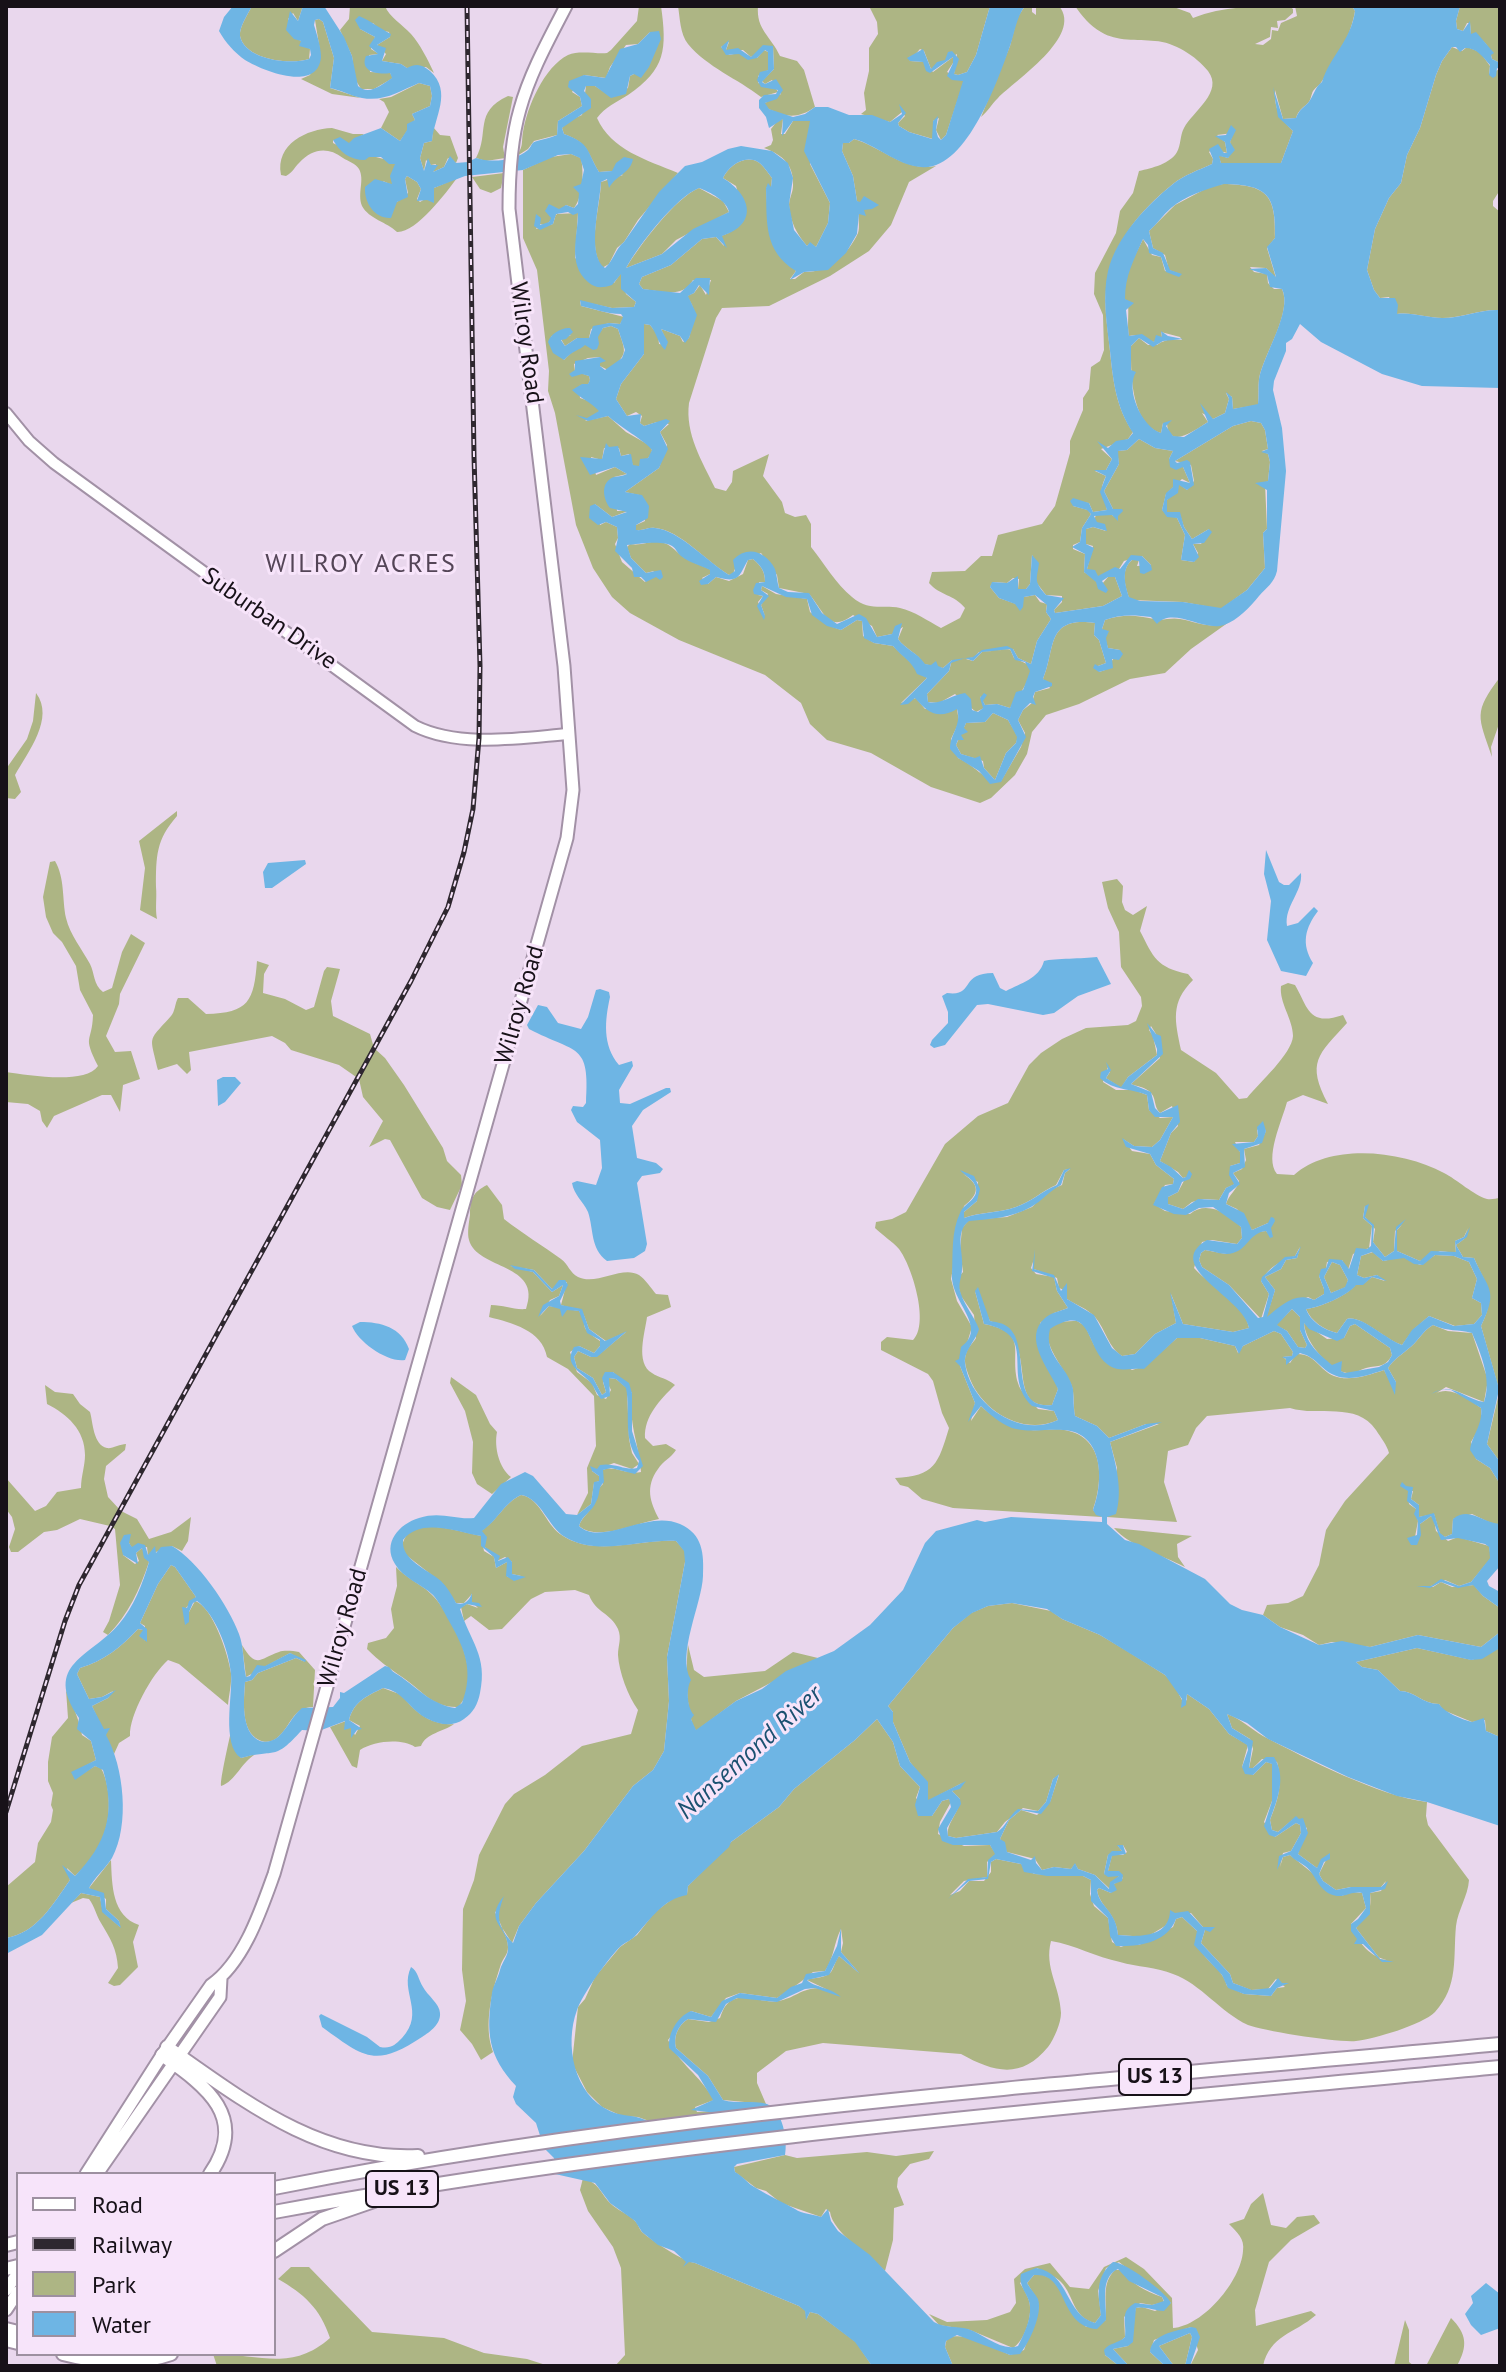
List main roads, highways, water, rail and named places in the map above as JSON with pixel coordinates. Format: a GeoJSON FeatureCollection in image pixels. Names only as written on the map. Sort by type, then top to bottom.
{"type":"FeatureCollection","features":[{"type":"Feature","properties":{"kind":"highway","name":"US 13"},"geometry":{"type":"LineString","coordinates":[[276,2188],[512,2148],[809,2109],[1500,2044]]}},
{"type":"Feature","properties":{"kind":"highway"},"geometry":{"type":"LineString","coordinates":[[170,2055],[288,2127],[342,2148],[403,2157],[512,2148]]}},
{"type":"Feature","properties":{"kind":"highway"},"geometry":{"type":"LineString","coordinates":[[170,2055],[208,2089],[221,2115],[223,2145],[211,2172]]}},
{"type":"Feature","properties":{"kind":"highway","name":"US 13"},"geometry":{"type":"LineString","coordinates":[[276,2212],[531,2168],[813,2132],[1500,2067]]}},
{"type":"Feature","properties":{"kind":"highway"},"geometry":{"type":"LineString","coordinates":[[276,2250],[314,2224],[359,2204],[531,2168]]}},
{"type":"Feature","properties":{"kind":"highway"},"geometry":{"type":"LineString","coordinates":[[74,2356],[127,2361],[164,2356]]}},
{"type":"Feature","properties":{"kind":"main road","name":"Wilroy Road"},"geometry":{"type":"LineString","coordinates":[[87,2172],[170,2055],[220,1997],[221,1978],[248,1934],[268,1891],[567,838],[573,790],[564,666],[510,224],[517,121],[528,85],[566,6]]}},
{"type":"Feature","properties":{"kind":"main road","name":"Suburban Drive"},"geometry":{"type":"LineString","coordinates":[[6,413],[29,441],[54,463],[415,726],[438,736],[458,739],[568,734]]}},
{"type":"Feature","properties":{"kind":"main road","name":"Wilroy Road"},"geometry":{"type":"LineString","coordinates":[[98,2172],[170,2055]]}},
{"type":"Feature","properties":{"kind":"water"},"geometry":{"type":"Polygon","coordinates":[[[233,6],[252,6],[240,36],[250,51],[269,59],[301,61],[309,59],[310,49],[299,46],[301,41],[294,39],[286,30],[290,11],[298,21],[303,6],[324,6],[344,37],[352,56],[358,86],[366,90],[392,78],[390,73],[376,73],[365,66],[366,56],[378,54],[369,46],[375,37],[360,29],[355,20],[359,16],[391,34],[377,45],[386,48],[382,61],[407,68],[416,65],[424,67],[437,79],[440,87],[440,105],[432,141],[424,143],[420,158],[424,171],[428,158],[431,165],[438,165],[433,172],[444,167],[450,156],[456,163],[476,158],[496,161],[510,159],[523,154],[532,143],[557,135],[558,121],[582,106],[580,97],[568,87],[569,81],[584,75],[605,78],[620,49],[638,44],[650,32],[659,31],[661,39],[649,67],[641,78],[634,74],[630,76],[626,94],[611,98],[595,86],[586,86],[584,91],[591,99],[591,108],[562,128],[564,134],[584,145],[599,172],[612,171],[624,157],[633,159],[629,168],[609,188],[607,179],[601,182],[595,241],[599,261],[605,268],[659,192],[685,166],[741,146],[772,151],[788,163],[793,178],[789,204],[794,230],[807,246],[810,242],[816,247],[828,223],[830,203],[804,151],[810,121],[793,121],[782,136],[783,119],[769,128],[759,108],[759,100],[764,95],[776,94],[778,90],[761,87],[757,80],[760,72],[768,70],[768,52],[765,50],[757,58],[748,60],[739,54],[726,55],[721,47],[729,40],[726,50],[738,48],[751,57],[763,45],[773,46],[774,69],[762,82],[765,84],[776,79],[783,90],[777,99],[765,103],[769,109],[793,117],[815,107],[828,107],[849,115],[872,115],[890,122],[902,114],[899,104],[906,113],[899,126],[932,139],[933,121],[938,116],[936,130],[941,140],[946,135],[963,81],[947,76],[953,57],[930,73],[923,62],[907,58],[923,49],[931,69],[952,51],[959,59],[954,74],[967,72],[976,55],[990,6],[1025,6],[988,101],[966,140],[952,155],[937,165],[921,167],[903,163],[854,139],[843,143],[842,151],[853,176],[857,201],[860,202],[864,196],[879,205],[864,210],[866,216],[859,214],[857,234],[846,253],[828,270],[804,272],[790,280],[796,271],[778,254],[769,234],[766,188],[768,183],[771,187],[772,178],[762,165],[753,160],[737,163],[729,170],[723,178],[740,193],[747,209],[742,224],[722,236],[727,248],[716,237],[702,239],[671,265],[642,277],[639,284],[643,289],[680,293],[696,278],[710,278],[709,295],[699,285],[688,296],[697,315],[689,338],[685,343],[680,336],[661,329],[668,342],[665,350],[650,325],[644,324],[644,354],[621,384],[616,399],[627,416],[641,414],[640,423],[644,426],[666,419],[670,421],[660,432],[668,449],[659,468],[625,492],[642,495],[649,506],[648,518],[636,525],[636,530],[655,528],[674,534],[729,575],[735,571],[733,560],[738,555],[756,552],[767,558],[775,569],[779,588],[788,592],[809,593],[822,613],[837,624],[859,614],[866,618],[877,637],[892,634],[895,626],[902,623],[898,639],[925,664],[931,665],[936,661],[943,668],[952,660],[964,658],[951,663],[949,671],[927,694],[928,702],[965,693],[971,699],[972,710],[978,712],[983,708],[980,698],[984,693],[987,695],[983,701],[985,705],[997,704],[1010,708],[1016,692],[1023,690],[1030,671],[1025,662],[1015,660],[1010,649],[982,652],[973,661],[965,658],[973,657],[982,650],[1007,646],[1013,649],[1018,658],[1031,664],[1037,641],[1051,619],[1046,612],[1047,605],[1035,595],[1024,597],[1020,611],[1015,604],[999,598],[990,587],[992,582],[1007,583],[1018,576],[1018,589],[1026,589],[1030,584],[1032,555],[1039,563],[1039,586],[1046,595],[1064,598],[1054,610],[1055,613],[1103,606],[1122,596],[1115,577],[1102,581],[1108,590],[1106,593],[1098,589],[1096,582],[1084,572],[1085,554],[1072,547],[1080,542],[1082,528],[1091,514],[1073,506],[1070,501],[1073,498],[1089,503],[1093,512],[1107,510],[1100,492],[1106,476],[1094,470],[1106,470],[1112,459],[1097,441],[1108,448],[1116,441],[1128,439],[1133,433],[1119,404],[1106,321],[1106,281],[1112,258],[1125,234],[1153,202],[1177,181],[1212,164],[1209,149],[1218,144],[1227,153],[1225,142],[1215,136],[1226,135],[1231,125],[1236,130],[1230,142],[1235,150],[1228,158],[1219,156],[1221,163],[1281,163],[1293,131],[1278,117],[1273,87],[1283,119],[1296,118],[1322,82],[1345,40],[1353,22],[1355,11],[1352,6],[1460,6],[1457,29],[1463,31],[1470,21],[1471,34],[1476,32],[1494,53],[1492,59],[1500,63],[1500,69],[1497,68],[1493,78],[1489,75],[1490,65],[1473,49],[1465,48],[1460,52],[1452,47],[1442,61],[1420,128],[1407,155],[1401,183],[1389,198],[1375,229],[1367,270],[1380,298],[1395,298],[1397,314],[1443,318],[1500,310],[1500,388],[1422,386],[1382,374],[1321,342],[1300,324],[1292,339],[1286,343],[1273,390],[1282,428],[1286,471],[1277,571],[1272,582],[1243,613],[1224,625],[1207,625],[1180,618],[1164,619],[1157,624],[1151,617],[1133,615],[1105,620],[1102,629],[1109,631],[1106,638],[1108,648],[1120,650],[1123,654],[1119,660],[1112,659],[1113,668],[1099,672],[1093,668],[1095,664],[1106,663],[1099,640],[1094,635],[1095,623],[1079,622],[1060,630],[1055,637],[1043,679],[1052,686],[1035,692],[1036,705],[1030,703],[1023,710],[1018,720],[1026,737],[1001,782],[990,784],[979,771],[950,749],[958,720],[957,709],[944,714],[934,713],[915,698],[908,704],[900,705],[927,678],[917,674],[910,662],[893,646],[864,638],[862,621],[857,620],[841,630],[827,626],[812,615],[807,599],[786,597],[762,586],[761,590],[769,596],[761,605],[764,620],[757,606],[763,596],[754,594],[753,590],[756,583],[765,582],[764,575],[753,559],[748,560],[737,578],[716,577],[708,584],[701,585],[699,581],[710,574],[710,570],[684,558],[672,546],[657,543],[627,545],[631,558],[646,573],[661,570],[663,577],[660,580],[656,577],[646,582],[641,577],[634,577],[632,568],[615,551],[617,527],[606,522],[598,525],[589,518],[590,506],[595,504],[612,517],[627,512],[610,508],[604,491],[610,479],[627,474],[615,467],[590,475],[580,457],[602,459],[606,443],[609,447],[618,446],[621,456],[631,454],[633,465],[639,466],[640,459],[648,458],[652,450],[608,416],[588,421],[576,415],[587,418],[599,411],[572,390],[588,384],[590,380],[589,376],[582,374],[572,377],[569,374],[575,370],[575,361],[600,357],[606,361],[600,363],[605,370],[622,358],[625,350],[618,329],[611,326],[603,328],[597,349],[585,345],[564,360],[553,353],[548,342],[563,329],[570,328],[573,332],[561,340],[565,346],[577,338],[589,338],[593,326],[620,324],[621,314],[581,306],[580,300],[612,308],[634,307],[636,302],[621,289],[621,274],[612,285],[602,287],[591,284],[582,275],[575,249],[578,213],[556,214],[553,224],[540,230],[534,226],[536,214],[541,218],[540,225],[549,222],[551,218],[545,211],[549,204],[559,209],[566,205],[574,208],[578,204],[579,193],[573,187],[581,184],[584,170],[580,158],[571,154],[558,155],[523,170],[465,176],[434,188],[434,203],[417,201],[421,189],[417,182],[407,176],[408,197],[397,202],[391,218],[385,218],[375,213],[369,204],[365,187],[375,179],[392,184],[390,176],[395,164],[389,164],[381,157],[359,160],[350,157],[333,140],[340,137],[349,143],[354,138],[381,128],[400,141],[407,124],[415,120],[412,114],[430,106],[430,86],[419,83],[392,95],[370,99],[330,88],[334,58],[323,22],[319,19],[315,20],[314,25],[321,53],[318,68],[300,77],[264,69],[245,60],[230,47],[219,31],[224,17],[233,6]],[[1224,184],[1196,193],[1168,211],[1149,231],[1153,248],[1163,253],[1170,270],[1182,274],[1179,277],[1166,272],[1161,257],[1149,253],[1143,239],[1131,268],[1125,299],[1134,303],[1126,310],[1129,336],[1142,334],[1154,342],[1156,335],[1162,337],[1161,331],[1183,339],[1163,341],[1153,347],[1139,338],[1131,346],[1131,370],[1136,372],[1134,398],[1142,416],[1161,433],[1163,423],[1172,420],[1166,426],[1173,436],[1184,437],[1208,422],[1200,403],[1213,419],[1225,413],[1229,399],[1226,392],[1232,397],[1233,409],[1258,404],[1259,379],[1284,309],[1282,289],[1270,287],[1267,275],[1249,269],[1266,268],[1276,277],[1267,247],[1275,238],[1274,211],[1266,195],[1250,187],[1224,184]],[[699,188],[659,223],[626,268],[662,254],[693,229],[729,212],[722,201],[708,192],[699,188]],[[1251,421],[1233,426],[1175,461],[1190,462],[1194,485],[1187,490],[1179,485],[1178,493],[1167,500],[1167,512],[1180,512],[1184,527],[1192,539],[1209,529],[1212,532],[1204,543],[1193,544],[1199,557],[1194,562],[1181,560],[1185,535],[1177,518],[1167,517],[1162,510],[1166,493],[1173,487],[1173,479],[1190,483],[1183,467],[1176,470],[1170,467],[1169,459],[1173,451],[1155,448],[1139,439],[1127,450],[1118,451],[1119,464],[1104,491],[1113,509],[1123,511],[1118,521],[1112,515],[1094,516],[1097,522],[1105,524],[1107,531],[1093,527],[1086,529],[1086,544],[1094,548],[1087,569],[1095,570],[1098,576],[1115,567],[1120,569],[1131,555],[1142,556],[1152,570],[1140,573],[1139,561],[1132,560],[1126,568],[1125,577],[1129,597],[1140,601],[1183,602],[1221,608],[1247,590],[1265,568],[1263,533],[1267,529],[1267,490],[1255,483],[1268,481],[1270,462],[1268,454],[1261,452],[1268,449],[1261,423],[1251,421]],[[993,713],[985,722],[966,723],[964,728],[968,732],[961,735],[964,740],[958,740],[956,745],[961,754],[975,758],[980,756],[984,768],[995,780],[1006,753],[1016,743],[1017,737],[1008,720],[993,713]]]}},
{"type":"Feature","properties":{"kind":"water"},"geometry":{"type":"Polygon","coordinates":[[[1266,850],[1279,882],[1289,885],[1301,873],[1288,912],[1287,926],[1298,923],[1314,907],[1318,911],[1306,936],[1313,963],[1306,976],[1281,971],[1267,940],[1271,901],[1264,874],[1266,850]]]}},
{"type":"Feature","properties":{"kind":"water"},"geometry":{"type":"Polygon","coordinates":[[[305,860],[306,864],[272,888],[265,888],[263,872],[268,863],[305,860]]]}},
{"type":"Feature","properties":{"kind":"water"},"geometry":{"type":"Polygon","coordinates":[[[1097,957],[1111,984],[1078,996],[1054,1013],[1043,1015],[988,1004],[977,1005],[945,1045],[934,1048],[930,1045],[948,1023],[942,996],[961,992],[975,977],[993,973],[1000,988],[1006,991],[1034,976],[1044,961],[1097,957]]]}},
{"type":"Feature","properties":{"kind":"water"},"geometry":{"type":"Polygon","coordinates":[[[596,990],[609,992],[610,997],[606,1023],[610,1049],[619,1065],[632,1061],[633,1066],[619,1090],[620,1103],[630,1104],[666,1088],[670,1088],[671,1092],[643,1110],[632,1126],[637,1158],[656,1163],[663,1169],[660,1173],[642,1176],[637,1183],[647,1244],[645,1251],[634,1258],[607,1261],[598,1250],[588,1212],[572,1183],[577,1181],[596,1185],[602,1168],[600,1140],[577,1122],[571,1110],[573,1106],[583,1107],[586,1103],[586,1069],[577,1052],[529,1029],[527,1025],[538,1005],[547,1007],[558,1023],[581,1029],[596,990]]]}},
{"type":"Feature","properties":{"kind":"water","name":"Nansemond River"},"geometry":{"type":"Polygon","coordinates":[[[1147,1023],[1161,1036],[1163,1054],[1131,1084],[1151,1092],[1155,1108],[1160,1113],[1178,1105],[1180,1122],[1171,1133],[1160,1161],[1183,1178],[1189,1170],[1192,1174],[1190,1179],[1182,1182],[1178,1192],[1168,1197],[1168,1204],[1183,1209],[1198,1199],[1219,1200],[1226,1188],[1234,1184],[1229,1175],[1230,1166],[1240,1163],[1240,1152],[1232,1144],[1254,1142],[1258,1136],[1257,1127],[1263,1121],[1266,1131],[1262,1143],[1244,1149],[1245,1167],[1233,1173],[1240,1184],[1229,1193],[1226,1204],[1244,1213],[1252,1230],[1274,1218],[1271,1228],[1273,1237],[1270,1238],[1266,1231],[1260,1232],[1238,1251],[1226,1254],[1205,1250],[1199,1260],[1202,1267],[1229,1285],[1258,1318],[1263,1317],[1269,1294],[1261,1281],[1262,1277],[1285,1257],[1295,1256],[1301,1246],[1297,1258],[1286,1260],[1281,1269],[1265,1277],[1275,1290],[1267,1317],[1295,1299],[1314,1300],[1324,1294],[1319,1276],[1329,1259],[1342,1260],[1349,1269],[1356,1248],[1367,1249],[1371,1246],[1372,1226],[1363,1218],[1365,1206],[1369,1204],[1365,1217],[1374,1225],[1373,1242],[1385,1257],[1394,1251],[1396,1227],[1406,1219],[1397,1230],[1397,1251],[1420,1261],[1431,1251],[1456,1252],[1455,1241],[1464,1237],[1470,1227],[1467,1237],[1456,1245],[1463,1257],[1474,1258],[1490,1290],[1489,1304],[1481,1326],[1500,1385],[1487,1444],[1500,1462],[1500,1484],[1490,1468],[1476,1459],[1470,1450],[1481,1408],[1451,1390],[1484,1402],[1486,1376],[1472,1333],[1433,1325],[1429,1327],[1388,1368],[1396,1382],[1395,1395],[1384,1370],[1344,1378],[1329,1373],[1312,1358],[1300,1353],[1286,1365],[1286,1359],[1282,1357],[1292,1356],[1293,1352],[1281,1334],[1274,1331],[1243,1346],[1239,1354],[1235,1346],[1200,1338],[1177,1338],[1144,1369],[1125,1370],[1107,1364],[1100,1357],[1081,1324],[1064,1322],[1050,1329],[1049,1338],[1053,1353],[1073,1389],[1075,1416],[1097,1426],[1109,1438],[1146,1424],[1162,1422],[1110,1442],[1119,1496],[1116,1514],[1107,1517],[1107,1524],[1125,1540],[1139,1544],[1205,1579],[1230,1604],[1263,1615],[1280,1627],[1319,1645],[1342,1641],[1370,1647],[1418,1635],[1481,1647],[1500,1632],[1500,1648],[1482,1659],[1471,1660],[1417,1648],[1356,1662],[1362,1667],[1378,1670],[1400,1691],[1439,1704],[1458,1717],[1472,1722],[1484,1718],[1486,1731],[1500,1737],[1500,1826],[1427,1802],[1397,1796],[1348,1777],[1268,1739],[1247,1723],[1227,1714],[1232,1728],[1253,1741],[1249,1768],[1266,1757],[1274,1757],[1278,1765],[1280,1781],[1270,1820],[1272,1830],[1278,1832],[1296,1816],[1303,1818],[1308,1833],[1298,1854],[1317,1868],[1321,1859],[1330,1853],[1330,1859],[1324,1862],[1319,1874],[1336,1890],[1381,1887],[1388,1881],[1385,1889],[1370,1893],[1370,1914],[1356,1928],[1380,1959],[1394,1962],[1382,1962],[1363,1944],[1354,1944],[1357,1939],[1351,1931],[1351,1924],[1366,1908],[1362,1893],[1331,1894],[1290,1855],[1283,1857],[1277,1870],[1279,1856],[1291,1851],[1301,1833],[1300,1825],[1296,1823],[1275,1837],[1269,1835],[1264,1826],[1272,1801],[1272,1764],[1266,1762],[1253,1775],[1245,1774],[1242,1767],[1247,1745],[1229,1734],[1209,1709],[1187,1694],[1186,1705],[1181,1708],[1182,1699],[1165,1675],[1100,1635],[1047,1609],[1012,1603],[988,1606],[972,1613],[953,1628],[888,1706],[893,1712],[893,1722],[910,1762],[928,1782],[928,1800],[966,1781],[960,1789],[952,1791],[961,1804],[947,1828],[948,1836],[956,1838],[997,1832],[1018,1809],[1038,1811],[1046,1802],[1053,1779],[1059,1774],[1050,1803],[1041,1814],[1021,1810],[1009,1820],[1000,1839],[1005,1842],[1007,1852],[1031,1860],[1035,1856],[1042,1870],[1054,1867],[1071,1869],[1075,1863],[1078,1869],[1095,1875],[1109,1889],[1110,1882],[1119,1876],[1108,1877],[1104,1874],[1108,1855],[1112,1851],[1122,1851],[1117,1845],[1123,1845],[1126,1854],[1112,1856],[1108,1871],[1119,1871],[1123,1875],[1122,1881],[1114,1884],[1117,1890],[1111,1893],[1097,1890],[1114,1920],[1118,1935],[1152,1934],[1165,1926],[1170,1910],[1175,1913],[1188,1911],[1203,1927],[1215,1927],[1210,1932],[1205,1930],[1201,1943],[1230,1974],[1233,1983],[1252,1990],[1270,1988],[1278,1978],[1282,1983],[1289,1983],[1277,1988],[1271,1996],[1244,1994],[1228,1988],[1222,1975],[1194,1945],[1197,1931],[1182,1917],[1176,1919],[1166,1933],[1151,1942],[1116,1946],[1110,1936],[1108,1918],[1091,1901],[1091,1880],[1083,1876],[1047,1876],[1024,1872],[1021,1864],[996,1859],[991,1862],[988,1879],[969,1881],[948,1899],[968,1879],[987,1877],[988,1860],[995,1854],[990,1845],[953,1845],[942,1841],[938,1829],[951,1807],[949,1799],[942,1801],[932,1816],[918,1816],[915,1805],[920,1787],[900,1766],[893,1742],[877,1719],[794,1789],[779,1807],[731,1842],[688,1886],[687,1895],[664,1905],[616,1951],[580,2003],[572,2038],[572,2053],[580,2081],[598,2104],[610,2111],[663,2126],[717,2113],[691,2110],[713,2100],[698,2075],[669,2048],[674,2026],[691,2011],[711,2017],[722,2001],[740,1993],[777,1998],[802,1983],[806,1974],[825,1971],[837,1946],[841,1928],[841,1952],[860,1974],[839,1956],[829,1975],[807,1980],[841,1997],[815,1988],[805,1989],[777,2002],[737,1998],[726,2004],[716,2022],[688,2019],[677,2032],[676,2048],[708,2076],[723,2100],[767,2104],[781,2119],[786,2142],[785,2155],[737,2164],[735,2172],[753,2186],[801,2212],[821,2217],[828,2209],[838,2231],[870,2255],[934,2322],[974,2331],[1005,2347],[1018,2346],[1029,2316],[1030,2306],[1021,2283],[1021,2274],[1036,2268],[1047,2271],[1062,2285],[1078,2312],[1095,2323],[1101,2315],[1099,2293],[1103,2274],[1113,2262],[1119,2263],[1154,2285],[1171,2303],[1164,2311],[1136,2308],[1133,2342],[1113,2349],[1129,2366],[1119,2366],[1105,2355],[1104,2350],[1125,2337],[1125,2314],[1130,2306],[1164,2301],[1162,2297],[1129,2281],[1118,2269],[1108,2278],[1106,2320],[1097,2329],[1085,2326],[1076,2319],[1053,2282],[1045,2276],[1034,2275],[1027,2283],[1038,2299],[1039,2312],[1031,2336],[1020,2354],[1010,2355],[957,2335],[946,2341],[945,2347],[953,2366],[872,2366],[855,2342],[818,2314],[810,2312],[806,2320],[805,2311],[799,2306],[695,2263],[689,2262],[683,2267],[686,2262],[642,2232],[635,2221],[610,2203],[595,2183],[555,2174],[554,2158],[544,2148],[536,2123],[516,2104],[513,2097],[516,2086],[500,2064],[491,2043],[493,1990],[508,1950],[496,1912],[504,1896],[500,1921],[513,1943],[519,1926],[536,1903],[584,1851],[633,1786],[653,1770],[664,1751],[669,1701],[667,1657],[685,1562],[684,1551],[676,1541],[605,1547],[578,1543],[559,1532],[534,1501],[521,1495],[482,1531],[487,1537],[485,1547],[500,1556],[498,1561],[508,1557],[512,1562],[512,1574],[526,1577],[514,1581],[506,1576],[507,1562],[496,1568],[494,1557],[481,1546],[481,1536],[439,1528],[419,1529],[410,1533],[403,1540],[403,1547],[410,1559],[441,1581],[456,1603],[466,1602],[472,1593],[472,1602],[482,1607],[467,1604],[460,1609],[482,1669],[480,1693],[472,1711],[455,1723],[437,1723],[421,1715],[396,1693],[383,1688],[354,1708],[349,1720],[362,1729],[351,1738],[351,1728],[344,1730],[345,1721],[319,1731],[302,1730],[279,1750],[241,1758],[231,1742],[228,1655],[216,1624],[197,1601],[193,1603],[189,1622],[185,1625],[182,1607],[187,1608],[189,1601],[196,1597],[171,1565],[158,1584],[140,1623],[147,1629],[147,1642],[139,1636],[143,1630],[138,1629],[112,1653],[80,1668],[77,1674],[89,1699],[116,1690],[92,1706],[104,1729],[110,1728],[106,1735],[121,1779],[121,1829],[112,1858],[89,1888],[104,1893],[106,1909],[119,1921],[121,1928],[102,1912],[100,1897],[81,1893],[42,1935],[6,1954],[6,1938],[35,1924],[70,1880],[62,1865],[75,1876],[94,1852],[106,1828],[108,1801],[103,1770],[95,1766],[75,1780],[71,1772],[96,1760],[91,1741],[77,1729],[79,1718],[69,1700],[66,1685],[68,1673],[75,1663],[119,1624],[141,1587],[149,1562],[144,1558],[142,1548],[136,1553],[138,1564],[123,1555],[120,1543],[124,1535],[131,1534],[129,1543],[132,1547],[138,1543],[145,1545],[148,1555],[155,1546],[156,1553],[161,1547],[172,1546],[202,1573],[220,1598],[239,1634],[246,1677],[257,1665],[265,1666],[290,1653],[306,1660],[296,1658],[258,1673],[245,1682],[246,1723],[254,1737],[267,1742],[278,1737],[302,1708],[333,1707],[340,1698],[340,1692],[344,1693],[385,1666],[440,1704],[455,1708],[462,1703],[467,1670],[459,1641],[435,1598],[403,1573],[391,1556],[395,1535],[405,1525],[434,1515],[474,1518],[501,1484],[525,1472],[533,1476],[566,1514],[577,1515],[591,1504],[594,1482],[599,1481],[599,1476],[590,1466],[597,1469],[605,1464],[637,1468],[639,1461],[630,1444],[626,1388],[616,1379],[609,1378],[610,1396],[601,1399],[571,1362],[574,1347],[594,1353],[600,1346],[600,1340],[587,1333],[579,1311],[567,1310],[562,1317],[560,1309],[549,1306],[538,1317],[543,1305],[559,1296],[563,1285],[552,1292],[533,1272],[510,1265],[534,1270],[552,1289],[559,1280],[565,1280],[568,1285],[561,1305],[582,1309],[589,1329],[605,1341],[627,1331],[597,1357],[578,1351],[574,1357],[577,1368],[593,1378],[602,1395],[606,1392],[602,1378],[605,1372],[613,1372],[629,1383],[632,1431],[643,1466],[635,1474],[611,1468],[603,1470],[604,1482],[597,1499],[579,1526],[600,1532],[667,1521],[688,1528],[698,1539],[702,1553],[702,1587],[686,1657],[691,1680],[689,1703],[694,1715],[691,1719],[696,1730],[736,1701],[762,1689],[786,1671],[834,1651],[870,1625],[903,1590],[925,1543],[936,1531],[977,1520],[985,1522],[1011,1517],[1102,1522],[1102,1517],[1093,1510],[1099,1486],[1098,1460],[1087,1439],[1063,1430],[1012,1428],[981,1406],[968,1422],[975,1403],[955,1361],[959,1359],[961,1347],[969,1339],[971,1331],[970,1322],[956,1294],[952,1274],[957,1220],[975,1196],[976,1188],[960,1170],[974,1176],[980,1189],[977,1201],[964,1212],[964,1218],[1021,1205],[1057,1185],[1064,1170],[1071,1168],[1065,1173],[1061,1185],[1031,1207],[1008,1216],[969,1221],[962,1231],[960,1290],[979,1329],[966,1354],[965,1363],[976,1391],[998,1414],[1027,1425],[1043,1425],[1058,1420],[1054,1411],[1032,1406],[1023,1394],[1016,1347],[1011,1337],[1001,1329],[984,1324],[975,1291],[978,1287],[990,1321],[1008,1327],[1015,1336],[1025,1388],[1030,1398],[1038,1404],[1052,1405],[1058,1389],[1040,1354],[1036,1335],[1045,1318],[1068,1308],[1057,1291],[1054,1278],[1032,1271],[1035,1249],[1034,1269],[1054,1275],[1061,1291],[1067,1283],[1067,1299],[1094,1315],[1112,1348],[1122,1356],[1135,1354],[1155,1334],[1176,1323],[1170,1292],[1183,1324],[1233,1332],[1249,1328],[1244,1316],[1199,1272],[1193,1261],[1195,1250],[1207,1240],[1237,1244],[1242,1238],[1241,1227],[1213,1207],[1199,1208],[1186,1215],[1174,1214],[1153,1205],[1162,1187],[1173,1184],[1174,1179],[1156,1165],[1150,1154],[1126,1147],[1122,1138],[1134,1146],[1152,1147],[1160,1140],[1173,1117],[1155,1117],[1149,1110],[1147,1095],[1117,1087],[1100,1078],[1101,1072],[1108,1069],[1106,1062],[1111,1070],[1106,1078],[1121,1087],[1128,1077],[1157,1055],[1147,1023]],[[1372,1252],[1361,1256],[1357,1275],[1364,1278],[1377,1275],[1387,1281],[1372,1277],[1333,1300],[1306,1309],[1314,1321],[1337,1333],[1347,1319],[1353,1319],[1402,1345],[1412,1330],[1429,1316],[1454,1326],[1474,1324],[1482,1315],[1481,1303],[1472,1298],[1477,1279],[1469,1262],[1454,1256],[1435,1255],[1423,1265],[1404,1258],[1383,1261],[1372,1252]],[[1332,1262],[1324,1277],[1331,1293],[1345,1287],[1348,1280],[1340,1265],[1332,1262]],[[1292,1309],[1277,1325],[1287,1331],[1298,1347],[1305,1348],[1307,1345],[1300,1330],[1300,1317],[1292,1309]],[[1304,1323],[1313,1347],[1332,1365],[1342,1361],[1341,1371],[1345,1373],[1379,1367],[1388,1362],[1392,1355],[1390,1348],[1355,1324],[1350,1326],[1344,1338],[1337,1341],[1309,1329],[1304,1323]]]}},
{"type":"Feature","properties":{"kind":"water"},"geometry":{"type":"Polygon","coordinates":[[[235,1077],[241,1083],[218,1106],[217,1080],[235,1077]]]}},
{"type":"Feature","properties":{"kind":"water"},"geometry":{"type":"Polygon","coordinates":[[[360,1322],[383,1325],[396,1331],[409,1349],[405,1360],[382,1355],[367,1345],[352,1326],[360,1322]]]}},
{"type":"Feature","properties":{"kind":"water"},"geometry":{"type":"Polygon","coordinates":[[[1402,1482],[1413,1487],[1411,1499],[1419,1505],[1419,1517],[1434,1513],[1440,1533],[1445,1537],[1452,1534],[1453,1519],[1459,1515],[1471,1515],[1500,1524],[1500,1566],[1487,1581],[1489,1586],[1500,1592],[1500,1608],[1473,1585],[1458,1588],[1441,1582],[1430,1588],[1416,1586],[1431,1586],[1441,1579],[1459,1586],[1471,1582],[1490,1558],[1489,1547],[1458,1538],[1441,1540],[1431,1516],[1420,1524],[1421,1535],[1417,1545],[1411,1545],[1407,1538],[1417,1535],[1418,1521],[1414,1514],[1416,1509],[1407,1501],[1408,1491],[1400,1486],[1402,1482]]]}},
{"type":"Feature","properties":{"kind":"water"},"geometry":{"type":"Polygon","coordinates":[[[411,1967],[439,2010],[437,2024],[425,2035],[406,2047],[381,2056],[360,2052],[322,2027],[321,2014],[380,2047],[395,2044],[409,2029],[412,2019],[408,1985],[411,1967]]]}},
{"type":"Feature","properties":{"kind":"water"},"geometry":{"type":"Polygon","coordinates":[[[1486,2283],[1500,2294],[1500,2328],[1481,2335],[1465,2314],[1473,2303],[1471,2296],[1486,2283]]]}},
{"type":"Feature","properties":{"kind":"water"},"geometry":{"type":"Polygon","coordinates":[[[1196,2328],[1200,2337],[1190,2366],[1185,2366],[1192,2337],[1190,2333],[1159,2346],[1174,2366],[1165,2366],[1150,2352],[1159,2337],[1196,2328]]]}},
{"type":"Feature","properties":{"kind":"railway"},"geometry":{"type":"LineString","coordinates":[[6,1812],[79,1585],[411,981],[448,907],[464,852],[473,809],[479,738],[480,666],[467,6]]}},
{"type":"Feature","properties":{"kind":"district","name":"WILROY ACRES"},"geometry":{"type":"Point","coordinates":[361,565]}}]}
